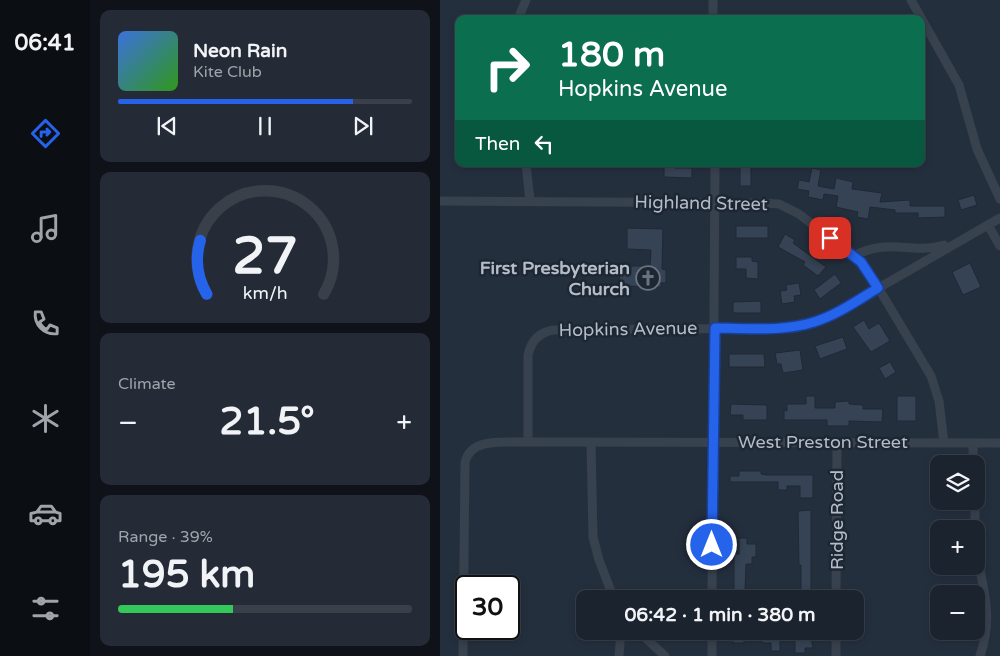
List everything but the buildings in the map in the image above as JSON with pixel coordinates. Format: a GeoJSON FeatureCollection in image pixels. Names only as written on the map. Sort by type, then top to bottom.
{"type":"FeatureCollection","features":[{"type":"Feature","properties":{"kind":"street"},"geometry":{"type":"LineString","coordinates":[[520,15],[526,0]]}},
{"type":"Feature","properties":{"kind":"street"},"geometry":{"type":"LineString","coordinates":[[713,0],[713,15]]}},
{"type":"Feature","properties":{"kind":"street"},"geometry":{"type":"LineString","coordinates":[[911,0],[919,15]]}},
{"type":"Feature","properties":{"kind":"street"},"geometry":{"type":"LineString","coordinates":[[925,25],[959,85],[977,149],[1000,199]]}},
{"type":"Feature","properties":{"kind":"street"},"geometry":{"type":"LineString","coordinates":[[526,167],[530,200]]}},
{"type":"Feature","properties":{"kind":"street"},"geometry":{"type":"LineString","coordinates":[[712,590],[715,167]]}},
{"type":"Feature","properties":{"kind":"street","name":"Highland Street"},"geometry":{"type":"LineString","coordinates":[[440,201],[716,202],[772,203],[785,207],[799,214],[854,256],[878,288],[933,382],[940,407],[944,442]]}},
{"type":"Feature","properties":{"kind":"street","name":"Hopkins Avenue"},"geometry":{"type":"LineString","coordinates":[[528,442],[528,355],[533,342],[540,335],[554,330],[788,328],[808,324],[830,316],[956,241],[1000,218]]}},
{"type":"Feature","properties":{"kind":"street"},"geometry":{"type":"LineString","coordinates":[[988,224],[1000,246]]}},
{"type":"Feature","properties":{"kind":"street","name":"Hopkins Avenue"},"geometry":{"type":"LineString","coordinates":[[854,256],[874,247],[929,248],[956,241]]}},
{"type":"Feature","properties":{"kind":"street"},"geometry":{"type":"LineString","coordinates":[[591,442],[591,502],[594,537],[599,560],[611,590]]}},
{"type":"Feature","properties":{"kind":"street","name":"Ridge Road"},"geometry":{"type":"LineString","coordinates":[[836,590],[837,442]]}},
{"type":"Feature","properties":{"kind":"street","name":"West Preston Street"},"geometry":{"type":"LineString","coordinates":[[463,656],[465,467],[469,452],[484,443],[1000,443]]}},
{"type":"Feature","properties":{"kind":"street"},"geometry":{"type":"LineString","coordinates":[[973,443],[973,455]]}},
{"type":"Feature","properties":{"kind":"street"},"geometry":{"type":"LineString","coordinates":[[980,656],[987,634],[988,616],[981,575]]}},
{"type":"Feature","properties":{"kind":"street"},"geometry":{"type":"LineString","coordinates":[[619,656],[620,640]]}},
{"type":"Feature","properties":{"kind":"street"},"geometry":{"type":"LineString","coordinates":[[648,640],[665,656]]}},
{"type":"Feature","properties":{"kind":"street"},"geometry":{"type":"LineString","coordinates":[[712,640],[712,656]]}},
{"type":"Feature","properties":{"kind":"street"},"geometry":{"type":"LineString","coordinates":[[836,640],[836,656]]}},
{"type":"Feature","properties":{"kind":"place","name":"First Presbyterian Church"},"geometry":{"type":"Point","coordinates":[648,278]}},
{"type":"Feature","properties":{"kind":"route"},"geometry":{"type":"LineString","coordinates":[[712,545],[715,328],[796,327],[830,316],[878,288],[861,262],[830,238]]}}]}
